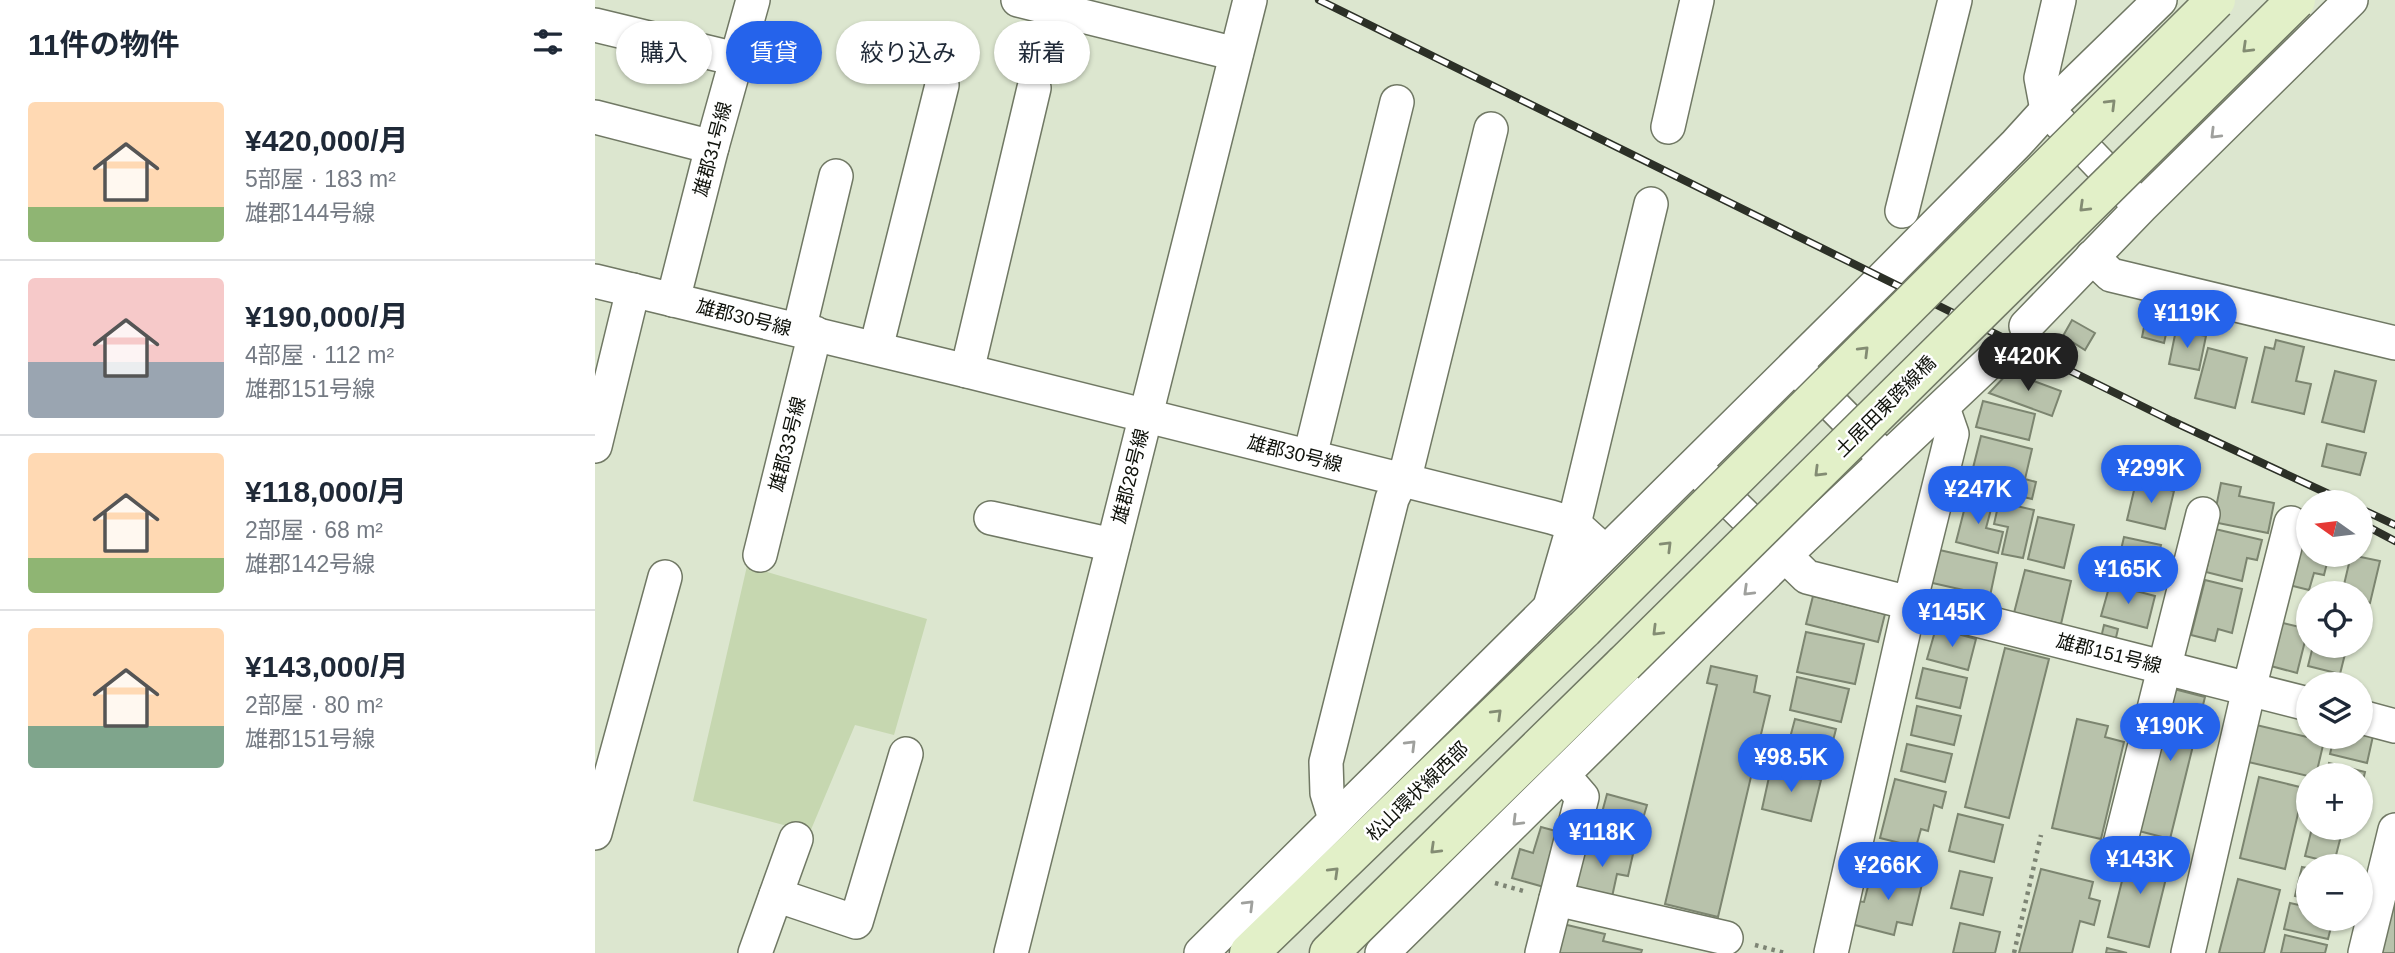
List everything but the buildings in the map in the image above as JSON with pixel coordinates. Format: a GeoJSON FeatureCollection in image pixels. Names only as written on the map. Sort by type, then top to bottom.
{"type":"FeatureCollection","features":[{"type":"Feature","properties":{"kind":"street","name":"雄郡31号線"},"geometry":{"type":"LineString","coordinates":[[747,21],[753,0]]}},
{"type":"Feature","properties":{"kind":"street"},"geometry":{"type":"LineString","coordinates":[[1019,0],[1236,54]]}},
{"type":"Feature","properties":{"kind":"street","name":"雄郡28号線"},"geometry":{"type":"LineString","coordinates":[[1011,953],[1250,0]]}},
{"type":"Feature","properties":{"kind":"street"},"geometry":{"type":"LineString","coordinates":[[1668,127],[1697,0]]}},
{"type":"Feature","properties":{"kind":"street"},"geometry":{"type":"LineString","coordinates":[[1902,211],[1955,0]]}},
{"type":"Feature","properties":{"kind":"street"},"geometry":{"type":"LineString","coordinates":[[2059,0],[2041,78],[2047,110],[2141,207]]}},
{"type":"Feature","properties":{"kind":"street"},"geometry":{"type":"LineString","coordinates":[[1201,953],[2160,0]]}},
{"type":"Feature","properties":{"kind":"street","name":"松山環状線西部"},"geometry":{"type":"LineString","coordinates":[[1249,953],[1584,629],[2216,0]]}},
{"type":"Feature","properties":{"kind":"street"},"geometry":{"type":"LineString","coordinates":[[2262,0],[2306,45]]}},
{"type":"Feature","properties":{"kind":"street","name":"土居田東跨線橋"},"geometry":{"type":"LineString","coordinates":[[1329,953],[2296,0]]}},
{"type":"Feature","properties":{"kind":"street"},"geometry":{"type":"LineString","coordinates":[[2026,326],[2141,207],[2351,0]]}},
{"type":"Feature","properties":{"kind":"street"},"geometry":{"type":"LineString","coordinates":[[595,25],[726,57]]}},
{"type":"Feature","properties":{"kind":"street","name":"雄郡31号線"},"geometry":{"type":"LineString","coordinates":[[673,299],[729,84]]}},
{"type":"Feature","properties":{"kind":"street"},"geometry":{"type":"LineString","coordinates":[[876,348],[942,85]]}},
{"type":"Feature","properties":{"kind":"street"},"geometry":{"type":"LineString","coordinates":[[967,371],[1034,88]]}},
{"type":"Feature","properties":{"kind":"street"},"geometry":{"type":"LineString","coordinates":[[1310,456],[1397,102]]}},
{"type":"Feature","properties":{"kind":"street"},"geometry":{"type":"LineString","coordinates":[[595,117],[712,147]]}},
{"type":"Feature","properties":{"kind":"street"},"geometry":{"type":"LineString","coordinates":[[1335,819],[1327,793],[1327,762],[1392,499],[1408,465],[1491,129]]}},
{"type":"Feature","properties":{"kind":"street","name":"雄郡33号線"},"geometry":{"type":"LineString","coordinates":[[760,555],[807,332],[836,176]]}},
{"type":"Feature","properties":{"kind":"street"},"geometry":{"type":"LineString","coordinates":[[1550,606],[1574,524],[1651,204]]}},
{"type":"Feature","properties":{"kind":"street"},"geometry":{"type":"LineString","coordinates":[[2092,257],[2111,275],[2395,344]]}},
{"type":"Feature","properties":{"kind":"street","name":"雄郡30号線"},"geometry":{"type":"LineString","coordinates":[[595,281],[876,348],[1574,524],[1605,552]]}},
{"type":"Feature","properties":{"kind":"street"},"geometry":{"type":"LineString","coordinates":[[595,446],[633,290]]}},
{"type":"Feature","properties":{"kind":"street"},"geometry":{"type":"LineString","coordinates":[[1382,953],[1784,556],[1997,355]]}},
{"type":"Feature","properties":{"kind":"street"},"geometry":{"type":"LineString","coordinates":[[1794,366],[1886,459]]}},
{"type":"Feature","properties":{"kind":"street"},"geometry":{"type":"LineString","coordinates":[[1831,953],[1910,603],[1952,434],[1943,408]]}},
{"type":"Feature","properties":{"kind":"street"},"geometry":{"type":"LineString","coordinates":[[1693,464],[1807,577],[1910,603]]}},
{"type":"Feature","properties":{"kind":"street"},"geometry":{"type":"LineString","coordinates":[[2119,848],[2203,514]]}},
{"type":"Feature","properties":{"kind":"street"},"geometry":{"type":"LineString","coordinates":[[991,518],[1113,545]]}},
{"type":"Feature","properties":{"kind":"street"},"geometry":{"type":"LineString","coordinates":[[2188,953],[2249,688],[2291,523]]}},
{"type":"Feature","properties":{"kind":"street"},"geometry":{"type":"LineString","coordinates":[[595,833],[665,577]]}},
{"type":"Feature","properties":{"kind":"street","name":"雄郡151号線"},"geometry":{"type":"LineString","coordinates":[[1910,603],[2296,701]]}},
{"type":"Feature","properties":{"kind":"street"},"geometry":{"type":"LineString","coordinates":[[2373,720],[2395,726]]}},
{"type":"Feature","properties":{"kind":"street"},"geometry":{"type":"LineString","coordinates":[[776,895],[856,922],[905,754]]}},
{"type":"Feature","properties":{"kind":"street"},"geometry":{"type":"LineString","coordinates":[[1542,953],[1582,797],[1563,775]]}},
{"type":"Feature","properties":{"kind":"street"},"geometry":{"type":"LineString","coordinates":[[2373,882],[2395,830]]}},
{"type":"Feature","properties":{"kind":"street"},"geometry":{"type":"LineString","coordinates":[[755,953],[796,839]]}},
{"type":"Feature","properties":{"kind":"street"},"geometry":{"type":"LineString","coordinates":[[1556,899],[1726,938]]}},
{"type":"Feature","properties":{"kind":"street"},"geometry":{"type":"LineString","coordinates":[[2365,953],[2367,931]]}},
{"type":"Feature","properties":{"kind":"path"},"geometry":{"type":"LineString","coordinates":[[2014,953],[2041,835]]}},
{"type":"Feature","properties":{"kind":"path"},"geometry":{"type":"LineString","coordinates":[[1473,865],[1492,883],[1556,899]]}},
{"type":"Feature","properties":{"kind":"green space"},"geometry":{"type":"Polygon","coordinates":[[[747,566],[927,619],[894,735],[855,725],[810,832],[693,801],[747,566]]]}},
{"type":"Feature","properties":{"kind":"railway"},"geometry":{"type":"LineString","coordinates":[[1319,0],[2172,421],[2320,490]]}},
{"type":"Feature","properties":{"kind":"railway"},"geometry":{"type":"LineString","coordinates":[[2373,515],[2395,525]]}},
{"type":"Feature","properties":{"kind":"railway"},"geometry":{"type":"LineString","coordinates":[[2373,529],[2395,541]]}}]}
